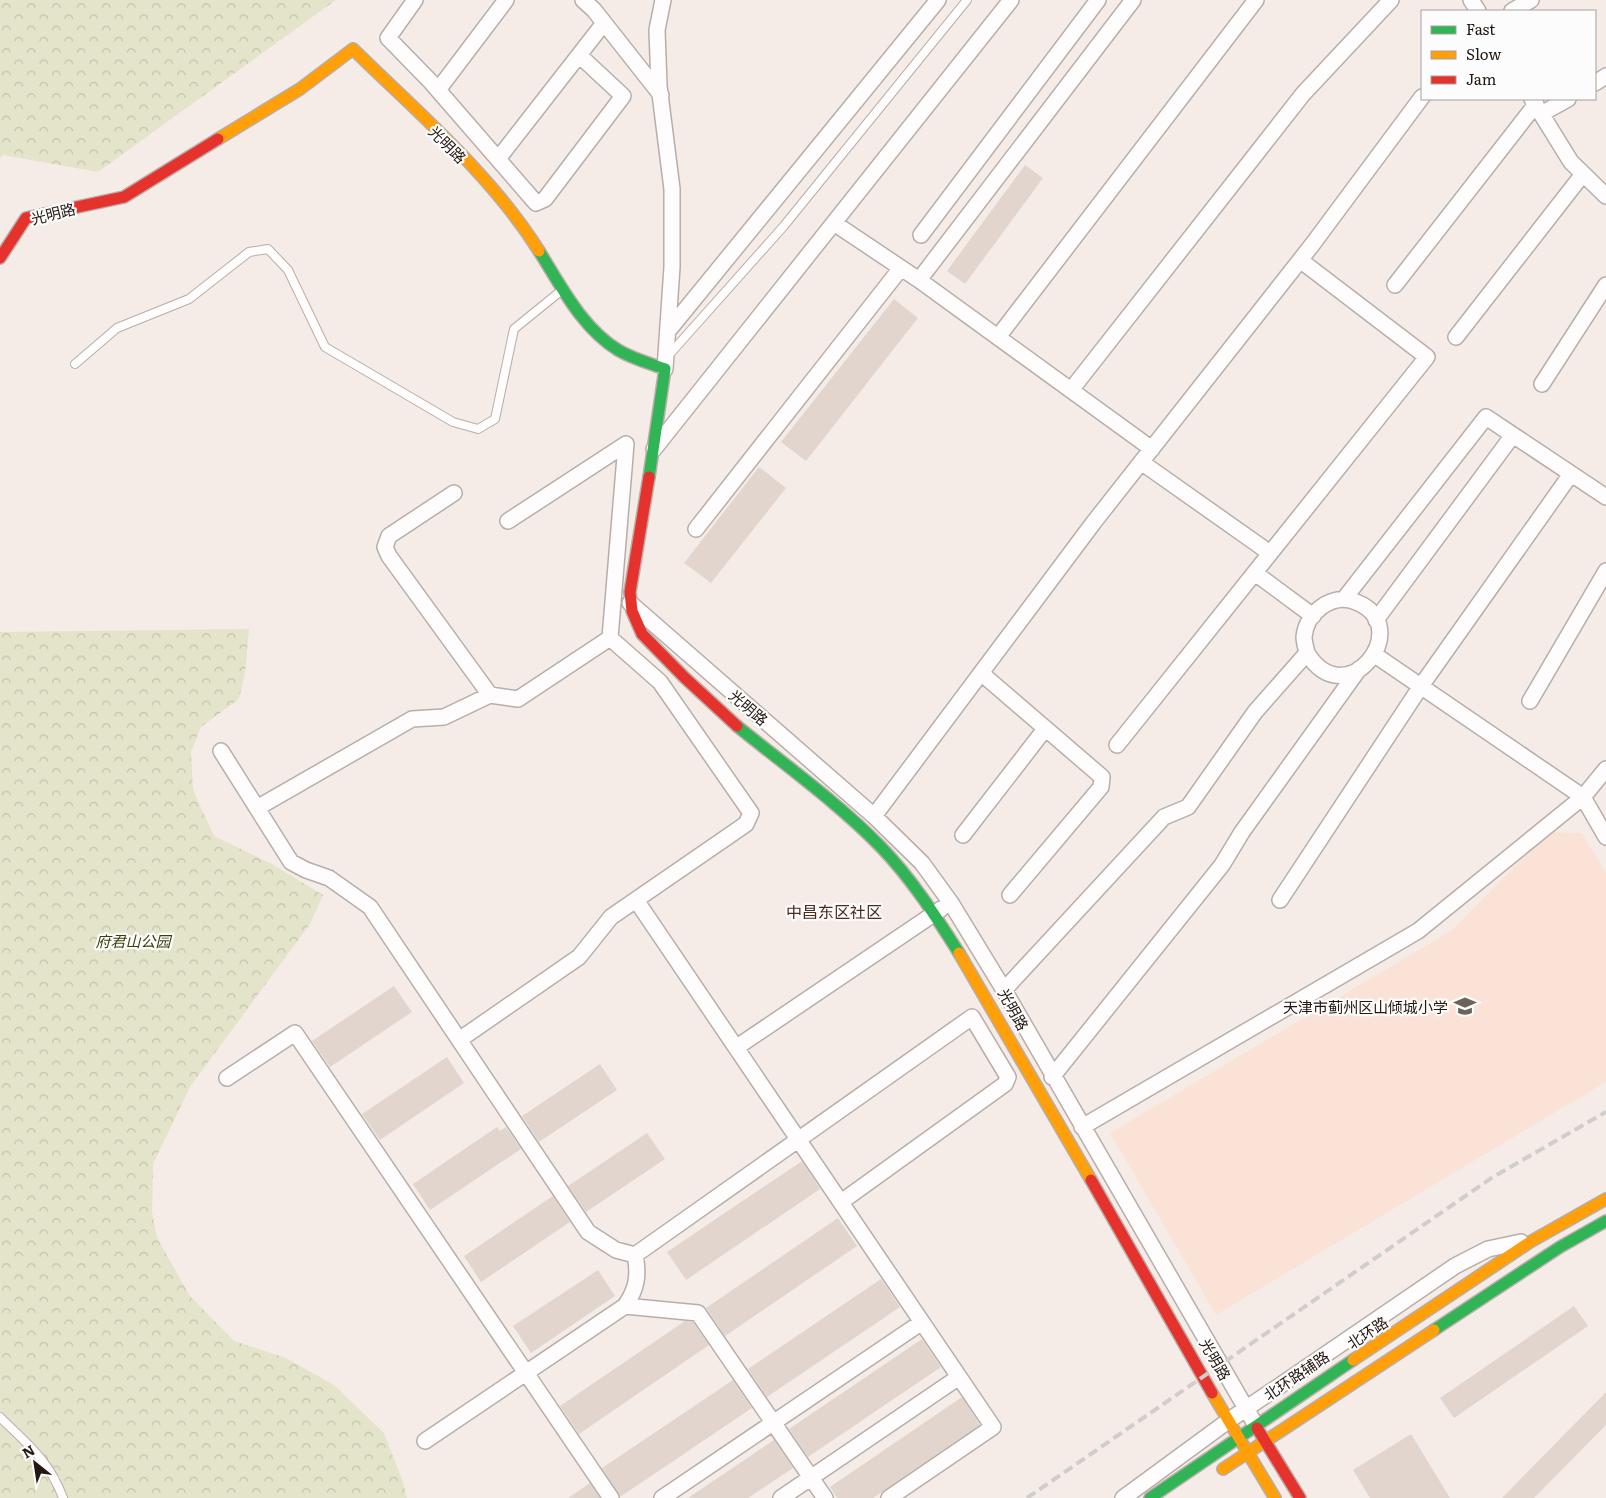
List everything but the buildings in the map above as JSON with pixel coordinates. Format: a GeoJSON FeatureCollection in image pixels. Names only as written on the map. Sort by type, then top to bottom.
{"type":"FeatureCollection","features":[{"type":"Feature","properties":{"kind":"main road","name":"光明路"},"geometry":{"type":"LineString","coordinates":[[0,258],[26,218],[124,197],[300,89],[353,49],[472,168],[514,216],[540,250],[562,290],[590,325],[615,348],[666,364]]}},
{"type":"Feature","properties":{"kind":"main road"},"geometry":{"type":"LineString","coordinates":[[628,600],[635,569],[666,364]]}},
{"type":"Feature","properties":{"kind":"main road","name":"光明路"},"geometry":{"type":"LineString","coordinates":[[628,600],[639,630],[674,667],[725,715],[863,830],[910,880],[934,913],[976,979],[1228,1421],[1275,1498]]}},
{"type":"Feature","properties":{"kind":"main road","name":"北环路"},"geometry":{"type":"LineString","coordinates":[[1150,1498],[1255,1424],[1530,1242],[1606,1199]]}},
{"type":"Feature","properties":{"kind":"main road"},"geometry":{"type":"LineString","coordinates":[[1211,1478],[1247,1452],[1560,1247],[1606,1221]]}},
{"type":"Feature","properties":{"kind":"main road","name":"光明路"},"geometry":{"type":"LineString","coordinates":[[1255,1424],[1300,1498]]}},
{"type":"Feature","properties":{"kind":"street"},"geometry":{"type":"LineString","coordinates":[[415,0],[388,38],[438,90],[536,203],[545,199],[623,96],[579,56]]}},
{"type":"Feature","properties":{"kind":"street"},"geometry":{"type":"LineString","coordinates":[[438,90],[506,0]]}},
{"type":"Feature","properties":{"kind":"street"},"geometry":{"type":"LineString","coordinates":[[583,0],[604,23],[661,95]]}},
{"type":"Feature","properties":{"kind":"street"},"geometry":{"type":"LineString","coordinates":[[663,0],[657,30],[661,95],[672,189],[672,267],[666,364]]}},
{"type":"Feature","properties":{"kind":"street"},"geometry":{"type":"LineString","coordinates":[[668,331],[938,0]]}},
{"type":"Feature","properties":{"kind":"street"},"geometry":{"type":"LineString","coordinates":[[654,449],[1011,0]]}},
{"type":"Feature","properties":{"kind":"street"},"geometry":{"type":"LineString","coordinates":[[921,236],[1098,0]]}},
{"type":"Feature","properties":{"kind":"street"},"geometry":{"type":"LineString","coordinates":[[920,280],[1133,0]]}},
{"type":"Feature","properties":{"kind":"street"},"geometry":{"type":"LineString","coordinates":[[998,337],[1256,0]]}},
{"type":"Feature","properties":{"kind":"street"},"geometry":{"type":"LineString","coordinates":[[1071,390],[1303,94],[1391,0]]}},
{"type":"Feature","properties":{"kind":"street"},"geometry":{"type":"LineString","coordinates":[[1514,10],[1532,0]]}},
{"type":"Feature","properties":{"kind":"street"},"geometry":{"type":"LineString","coordinates":[[498,159],[604,23]]}},
{"type":"Feature","properties":{"kind":"street"},"geometry":{"type":"LineString","coordinates":[[874,816],[1141,462],[1300,260],[1421,98]]}},
{"type":"Feature","properties":{"kind":"street"},"geometry":{"type":"LineString","coordinates":[[1395,285],[1536,106],[1563,100]]}},
{"type":"Feature","properties":{"kind":"street"},"geometry":{"type":"LineString","coordinates":[[1536,106],[1571,162],[1606,196]]}},
{"type":"Feature","properties":{"kind":"street"},"geometry":{"type":"LineString","coordinates":[[1456,336],[1583,174]]}},
{"type":"Feature","properties":{"kind":"street"},"geometry":{"type":"LineString","coordinates":[[834,223],[920,280],[1152,449]]}},
{"type":"Feature","properties":{"kind":"street"},"geometry":{"type":"LineString","coordinates":[[1117,745],[1427,357],[1300,260]]}},
{"type":"Feature","properties":{"kind":"street"},"geometry":{"type":"LineString","coordinates":[[696,529],[902,268]]}},
{"type":"Feature","properties":{"kind":"street"},"geometry":{"type":"LineString","coordinates":[[1542,384],[1606,286]]}},
{"type":"Feature","properties":{"kind":"street"},"geometry":{"type":"LineString","coordinates":[[1344,599],[1486,417],[1606,497]]}},
{"type":"Feature","properties":{"kind":"street"},"geometry":{"type":"LineString","coordinates":[[1376,620],[1513,435]]}},
{"type":"Feature","properties":{"kind":"street"},"geometry":{"type":"LineString","coordinates":[[508,521],[626,444],[610,638]]}},
{"type":"Feature","properties":{"kind":"street"},"geometry":{"type":"LineString","coordinates":[[1141,462],[1270,553]]}},
{"type":"Feature","properties":{"kind":"street"},"geometry":{"type":"LineString","coordinates":[[1280,900],[1421,686],[1571,474]]}},
{"type":"Feature","properties":{"kind":"street"},"geometry":{"type":"LineString","coordinates":[[454,492],[389,536],[385,547],[389,556],[490,695]]}},
{"type":"Feature","properties":{"kind":"street"},"geometry":{"type":"LineString","coordinates":[[1530,701],[1606,570]]}},
{"type":"Feature","properties":{"kind":"street"},"geometry":{"type":"LineString","coordinates":[[1255,572],[1313,616]]}},
{"type":"Feature","properties":{"kind":"street"},"geometry":{"type":"LineString","coordinates":[[1052,1077],[1222,865],[1242,832],[1359,669],[1375,655],[1380,639],[1376,620],[1369,610],[1356,602],[1344,599],[1329,601],[1313,616],[1308,624],[1304,638],[1307,652],[1313,664],[1322,671],[1334,676],[1351,673],[1359,669]]}},
{"type":"Feature","properties":{"kind":"street","name":"光明路"},"geometry":{"type":"LineString","coordinates":[[628,600],[874,816],[922,863],[951,903],[1004,990],[1052,1077],[1255,1424]]}},
{"type":"Feature","properties":{"kind":"street"},"geometry":{"type":"LineString","coordinates":[[257,808],[412,719],[444,717],[490,695],[518,698],[610,638]]}},
{"type":"Feature","properties":{"kind":"street"},"geometry":{"type":"LineString","coordinates":[[459,1040],[579,957],[611,917],[746,824],[751,813],[660,682],[610,638]]}},
{"type":"Feature","properties":{"kind":"street"},"geometry":{"type":"LineString","coordinates":[[1004,990],[1164,817],[1188,807],[1255,712],[1307,652]]}},
{"type":"Feature","properties":{"kind":"street"},"geometry":{"type":"LineString","coordinates":[[1375,655],[1583,797],[1606,837]]}},
{"type":"Feature","properties":{"kind":"street"},"geometry":{"type":"LineString","coordinates":[[981,673],[1102,777],[1101,787],[1010,894]]}},
{"type":"Feature","properties":{"kind":"street"},"geometry":{"type":"LineString","coordinates":[[963,835],[1046,729]]}},
{"type":"Feature","properties":{"kind":"street"},"geometry":{"type":"LineString","coordinates":[[221,751],[291,862],[306,870],[329,878],[370,907],[588,1232],[616,1250],[635,1255]]}},
{"type":"Feature","properties":{"kind":"street"},"geometry":{"type":"LineString","coordinates":[[1082,1128],[1418,931],[1583,797],[1606,769]]}},
{"type":"Feature","properties":{"kind":"street"},"geometry":{"type":"LineString","coordinates":[[636,900],[994,1427],[889,1498]]}},
{"type":"Feature","properties":{"kind":"street"},"geometry":{"type":"LineString","coordinates":[[737,1047],[951,903]]}},
{"type":"Feature","properties":{"kind":"street"},"geometry":{"type":"LineString","coordinates":[[635,1255],[798,1138],[972,1017],[1008,1077],[1005,1084],[841,1202]]}},
{"type":"Feature","properties":{"kind":"street"},"geometry":{"type":"LineString","coordinates":[[227,1078],[295,1033],[611,1498]]}},
{"type":"Feature","properties":{"kind":"street","name":"北环路辅路"},"geometry":{"type":"LineString","coordinates":[[1123,1498],[1228,1421],[1473,1256],[1503,1244],[1530,1242]]}},
{"type":"Feature","properties":{"kind":"street"},"geometry":{"type":"LineString","coordinates":[[425,1441],[625,1306],[633,1295],[638,1273],[635,1255]]}},
{"type":"Feature","properties":{"kind":"street"},"geometry":{"type":"LineString","coordinates":[[625,1306],[698,1313],[825,1498]]}},
{"type":"Feature","properties":{"kind":"street"},"geometry":{"type":"LineString","coordinates":[[662,1498],[922,1322]]}},
{"type":"Feature","properties":{"kind":"street"},"geometry":{"type":"LineString","coordinates":[[781,1498],[959,1376]]}},
{"type":"Feature","properties":{"kind":"lane"},"geometry":{"type":"LineString","coordinates":[[666,364],[783,227],[967,0]]}},
{"type":"Feature","properties":{"kind":"lane"},"geometry":{"type":"LineString","coordinates":[[74,364],[117,328],[189,299],[250,252],[268,249],[288,270],[325,346],[452,422],[478,429],[495,419],[514,329],[562,290]]}},
{"type":"Feature","properties":{"kind":"lane"},"geometry":{"type":"LineString","coordinates":[[0,1417],[40,1456],[55,1476],[63,1498]]}},
{"type":"Feature","properties":{"kind":"shaded area","name":"天津市蓟州区山倾城小学"},"geometry":{"type":"Polygon","coordinates":[[[1548,832],[1582,833],[1606,873],[1606,1082],[1216,1315],[1110,1133],[1452,930],[1548,832]]]}},
{"type":"Feature","properties":{"kind":"green space"},"geometry":{"type":"Polygon","coordinates":[[[0,0],[336,0],[98,172],[3,155],[0,158],[0,0]]]}},
{"type":"Feature","properties":{"kind":"green space","name":"府君山公园"},"geometry":{"type":"Polygon","coordinates":[[[249,629],[245,673],[239,699],[201,727],[191,752],[193,790],[214,836],[272,864],[323,895],[310,924],[190,1087],[153,1164],[152,1212],[157,1238],[190,1296],[234,1341],[286,1358],[334,1385],[384,1433],[403,1482],[407,1498],[0,1498],[0,632],[249,629]]]}},
{"type":"Feature","properties":{"kind":"railway"},"geometry":{"type":"LineString","coordinates":[[1027,1498],[1493,1177],[1606,1112]]}},
{"type":"Feature","properties":{"kind":"traffic: fast"},"geometry":{"type":"LineString","coordinates":[[539,251],[573,305],[605,341],[624,353],[665,369],[649,477]]}},
{"type":"Feature","properties":{"kind":"traffic: fast"},"geometry":{"type":"LineString","coordinates":[[737,726],[829,799],[880,846],[932,911],[959,953]]}},
{"type":"Feature","properties":{"kind":"traffic: fast"},"geometry":{"type":"LineString","coordinates":[[1434,1330],[1560,1247],[1606,1221]]}},
{"type":"Feature","properties":{"kind":"traffic: fast"},"geometry":{"type":"LineString","coordinates":[[1150,1498],[1353,1360]]}},
{"type":"Feature","properties":{"kind":"traffic: slow"},"geometry":{"type":"LineString","coordinates":[[218,139],[300,89],[353,49],[476,170],[499,196],[539,251]]}},
{"type":"Feature","properties":{"kind":"traffic: slow"},"geometry":{"type":"LineString","coordinates":[[959,953],[1091,1180]]}},
{"type":"Feature","properties":{"kind":"traffic: slow"},"geometry":{"type":"LineString","coordinates":[[1353,1360],[1530,1242],[1606,1199]]}},
{"type":"Feature","properties":{"kind":"traffic: slow"},"geometry":{"type":"LineString","coordinates":[[1223,1469],[1434,1330]]}},
{"type":"Feature","properties":{"kind":"traffic: slow"},"geometry":{"type":"LineString","coordinates":[[1212,1393],[1275,1498]]}},
{"type":"Feature","properties":{"kind":"traffic: jam"},"geometry":{"type":"LineString","coordinates":[[0,258],[26,218],[124,197],[218,139]]}},
{"type":"Feature","properties":{"kind":"traffic: jam"},"geometry":{"type":"LineString","coordinates":[[649,477],[630,592],[632,611],[642,634],[684,677],[737,726]]}},
{"type":"Feature","properties":{"kind":"traffic: jam"},"geometry":{"type":"LineString","coordinates":[[1091,1180],[1212,1393]]}},
{"type":"Feature","properties":{"kind":"traffic: jam"},"geometry":{"type":"LineString","coordinates":[[1257,1428],[1300,1498]]}},
{"type":"Feature","properties":{"kind":"place","name":"天津市蓟州区山倾城小学"},"geometry":{"type":"Point","coordinates":[1465,1006]}},
{"type":"Feature","properties":{"kind":"district","name":"中昌东区社区"},"geometry":{"type":"Point","coordinates":[834,911]}}]}
